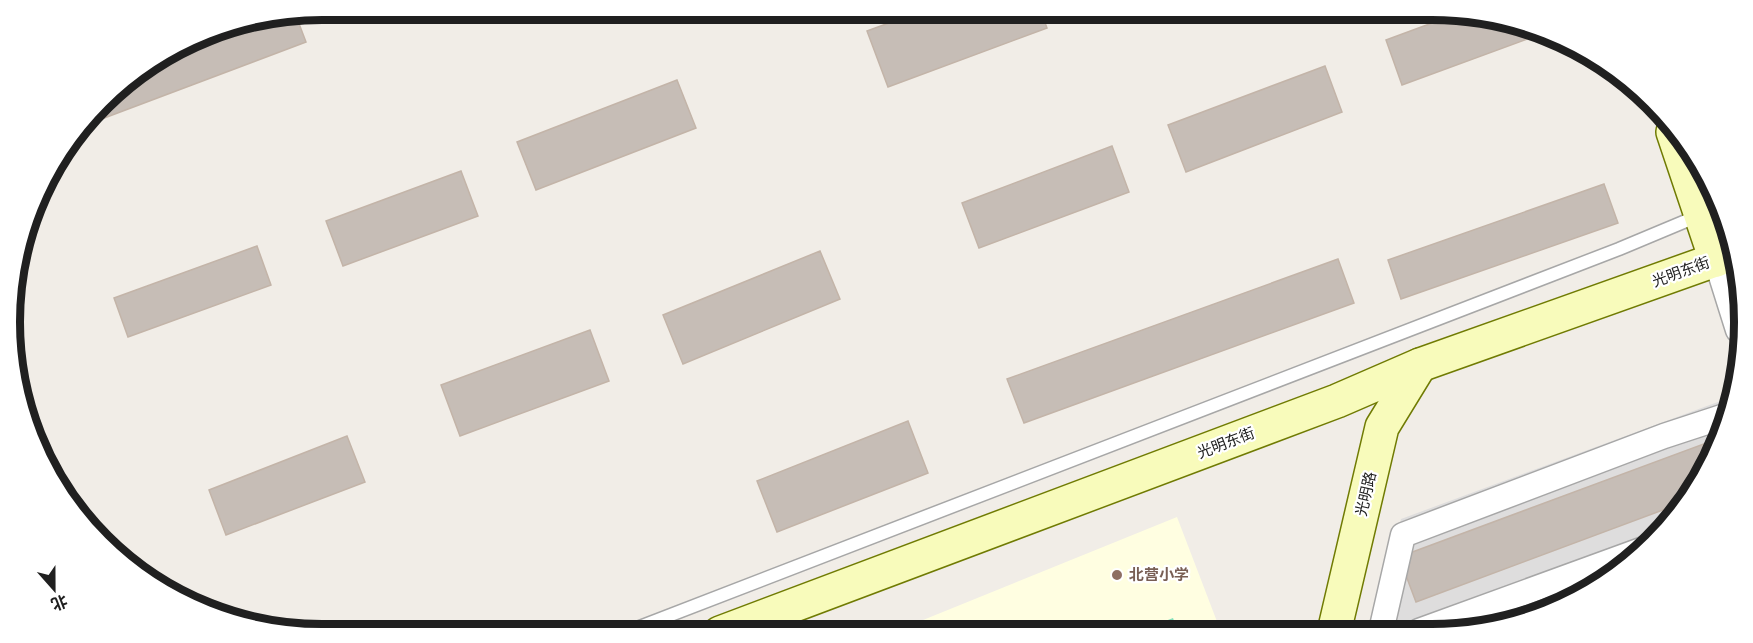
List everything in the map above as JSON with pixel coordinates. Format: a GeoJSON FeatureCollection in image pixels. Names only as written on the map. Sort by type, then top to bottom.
{"type":"FeatureCollection","features":[{"type":"Feature","properties":{"kind":"main road"},"geometry":{"type":"LineString","coordinates":[[1682,153],[1708,211],[1724,257]]}},
{"type":"Feature","properties":{"kind":"main road","name":"光明东街"},"geometry":{"type":"LineString","coordinates":[[744,624],[1336,401],[1420,365],[1724,257]]}},
{"type":"Feature","properties":{"kind":"main road","name":"光明路"},"geometry":{"type":"LineString","coordinates":[[1336,624],[1382,427],[1420,365]]}},
{"type":"Feature","properties":{"kind":"main road"},"geometry":{"type":"LineString","coordinates":[[1336,401],[1382,427]]}},
{"type":"Feature","properties":{"kind":"street"},"geometry":{"type":"LineString","coordinates":[[1724,257],[1733,305]]}},
{"type":"Feature","properties":{"kind":"street"},"geometry":{"type":"LineString","coordinates":[[1383,624],[1403,535],[1664,436],[1717,419]]}},
{"type":"Feature","properties":{"kind":"street"},"geometry":{"type":"LineString","coordinates":[[1457,622],[1499,613],[1612,563]]}},
{"type":"Feature","properties":{"kind":"lane"},"geometry":{"type":"LineString","coordinates":[[647,624],[1608,254],[1708,211]]}},
{"type":"Feature","properties":{"kind":"shaded area"},"geometry":{"type":"Polygon","coordinates":[[[1723,400],[1711,437],[1702,455],[1683,489],[1659,521],[1631,549],[1599,573],[1547,601],[1510,613],[1471,621],[1374,624],[1401,519],[1723,400]]]}},
{"type":"Feature","properties":{"kind":"shaded area","name":"北营小学"},"geometry":{"type":"Polygon","coordinates":[[[1177,517],[1218,624],[913,624],[1177,517]]]}},
{"type":"Feature","properties":{"kind":"green space"},"geometry":{"type":"Polygon","coordinates":[[[1173,618],[1175,624],[1158,624],[1173,618]]]}},
{"type":"Feature","properties":{"kind":"building"},"geometry":{"type":"Polygon","coordinates":[[[900,19],[1044,19],[1047,28],[888,87],[867,31],[900,19]]]}},
{"type":"Feature","properties":{"kind":"building"},"geometry":{"type":"Polygon","coordinates":[[[1441,19],[1490,25],[1532,37],[1402,85],[1386,40],[1441,19]]]}},
{"type":"Feature","properties":{"kind":"building"},"geometry":{"type":"Polygon","coordinates":[[[298,20],[306,42],[94,122],[122,94],[154,70],[206,42],[263,25],[298,20]]]}},
{"type":"Feature","properties":{"kind":"building"},"geometry":{"type":"Polygon","coordinates":[[[1325,66],[1342,112],[1186,172],[1168,125],[1325,66]]]}},
{"type":"Feature","properties":{"kind":"building"},"geometry":{"type":"Polygon","coordinates":[[[677,80],[696,128],[536,190],[517,142],[677,80]]]}},
{"type":"Feature","properties":{"kind":"building"},"geometry":{"type":"Polygon","coordinates":[[[1112,146],[1129,192],[979,248],[962,203],[1112,146]]]}},
{"type":"Feature","properties":{"kind":"building"},"geometry":{"type":"Polygon","coordinates":[[[461,171],[478,216],[343,266],[326,221],[461,171]]]}},
{"type":"Feature","properties":{"kind":"building"},"geometry":{"type":"Polygon","coordinates":[[[1604,184],[1618,223],[1401,299],[1388,260],[1604,184]]]}},
{"type":"Feature","properties":{"kind":"building"},"geometry":{"type":"Polygon","coordinates":[[[257,246],[271,285],[128,337],[114,298],[257,246]]]}},
{"type":"Feature","properties":{"kind":"building"},"geometry":{"type":"Polygon","coordinates":[[[820,251],[840,299],[683,364],[663,315],[820,251]]]}},
{"type":"Feature","properties":{"kind":"building"},"geometry":{"type":"Polygon","coordinates":[[[1338,259],[1354,303],[1024,423],[1007,379],[1338,259]]]}},
{"type":"Feature","properties":{"kind":"building"},"geometry":{"type":"Polygon","coordinates":[[[590,330],[609,381],[460,436],[441,385],[590,330]]]}},
{"type":"Feature","properties":{"kind":"building"},"geometry":{"type":"Polygon","coordinates":[[[908,421],[928,473],[777,532],[757,481],[908,421]]]}},
{"type":"Feature","properties":{"kind":"building"},"geometry":{"type":"Polygon","coordinates":[[[347,436],[365,482],[226,535],[209,490],[347,436]]]}},
{"type":"Feature","properties":{"kind":"building"},"geometry":{"type":"Polygon","coordinates":[[[1708,442],[1683,489],[1669,508],[1416,602],[1399,557],[1708,442]]]}},
{"type":"Feature","properties":{"kind":"place","name":"北营小学"},"geometry":{"type":"Point","coordinates":[1117,575]}}]}
